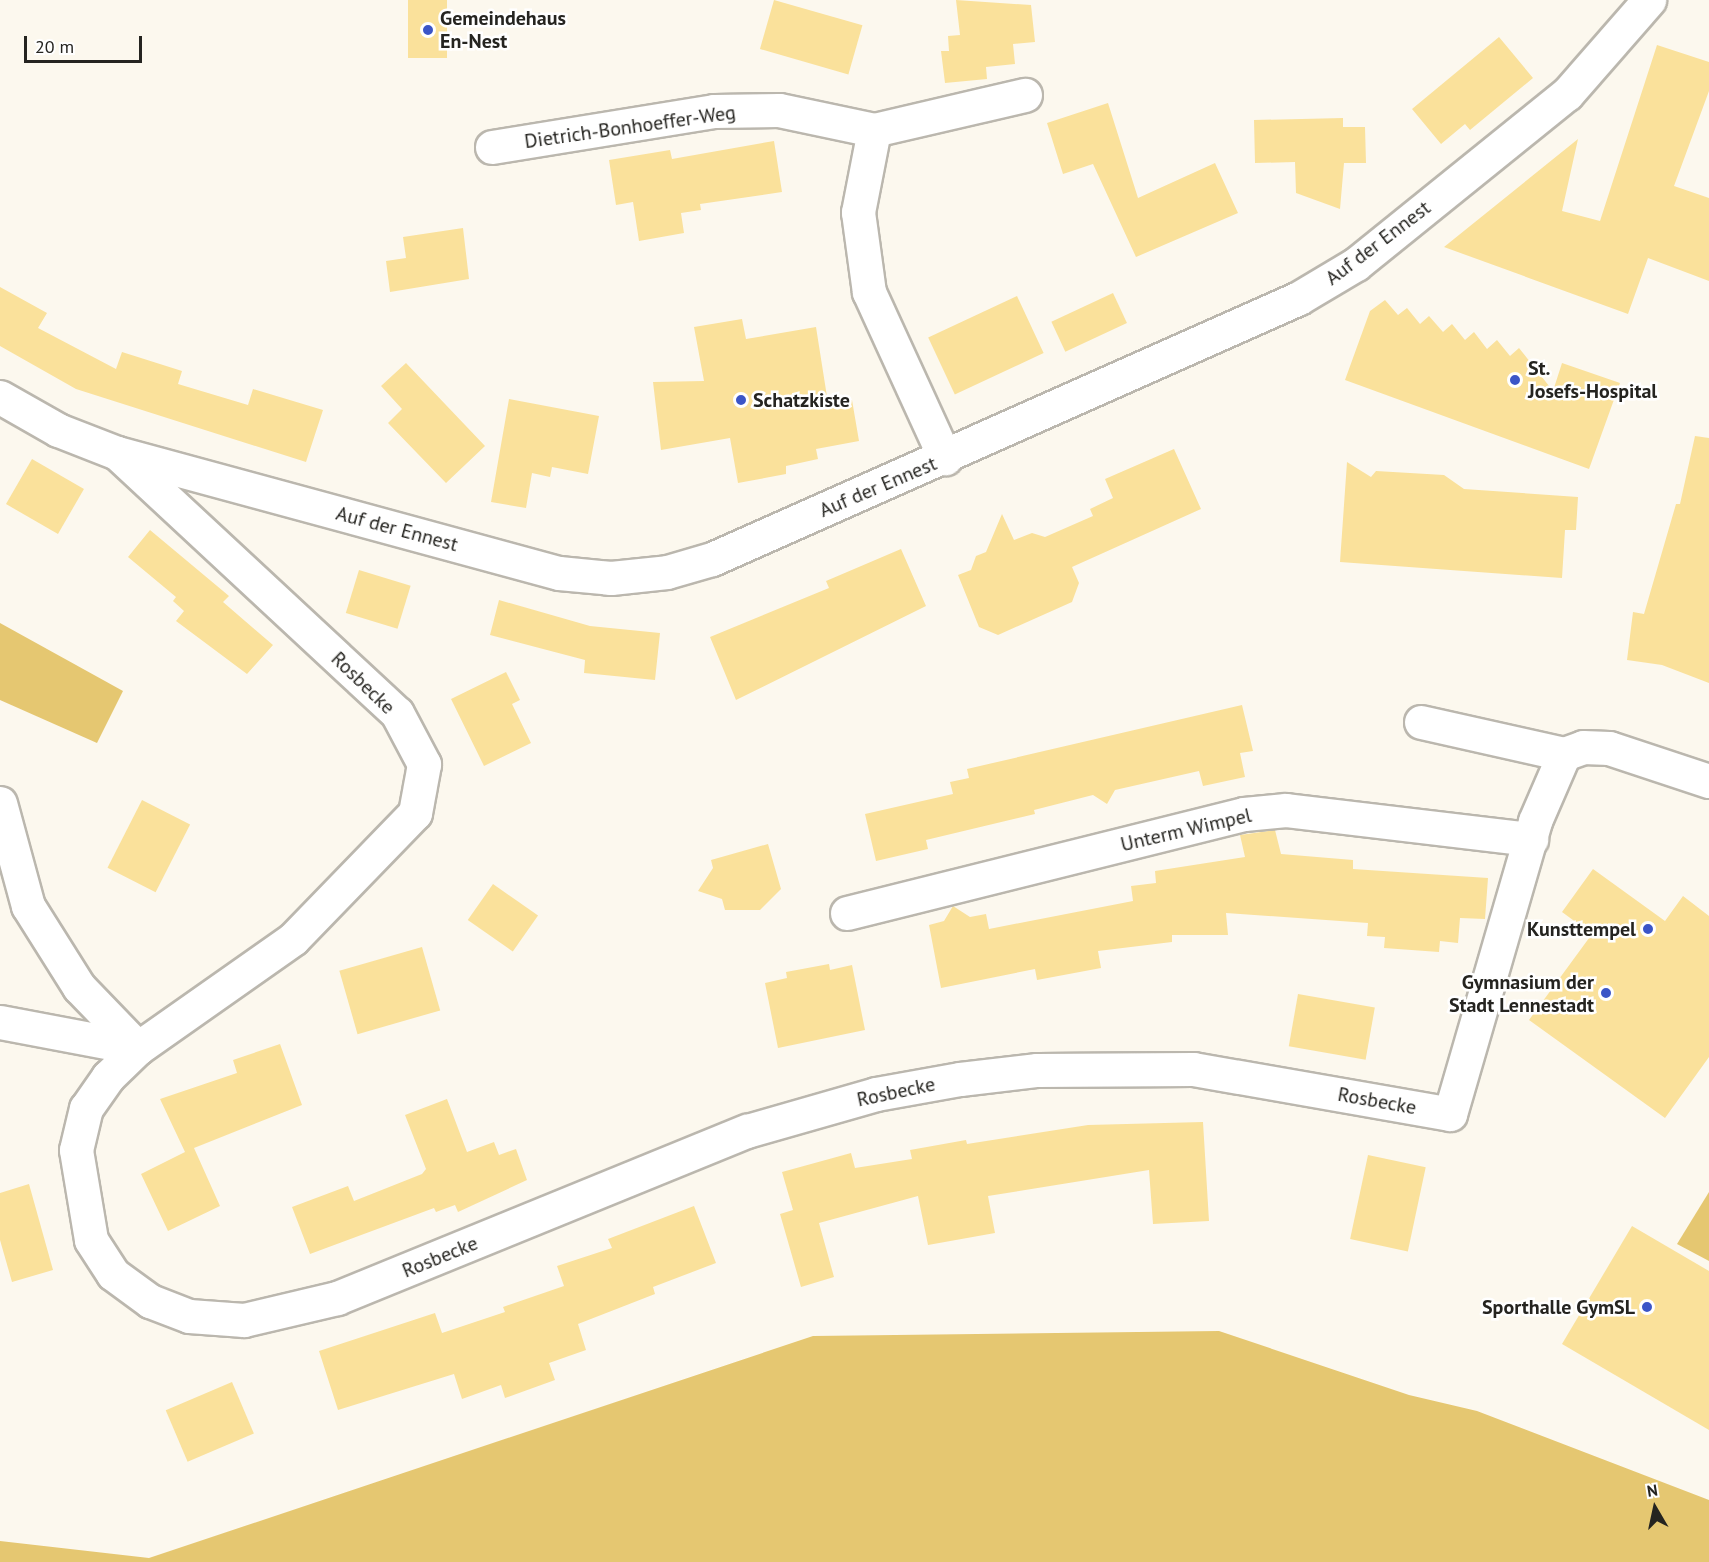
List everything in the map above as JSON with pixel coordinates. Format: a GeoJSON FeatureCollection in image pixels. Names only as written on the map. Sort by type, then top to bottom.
{"type":"FeatureCollection","features":[{"type":"Feature","properties":{"kind":"street","name":"Auf der Ennest"},"geometry":{"type":"LineString","coordinates":[[0,397],[58,430],[117,453],[559,573],[610,578],[667,572],[712,559],[945,458],[1299,298],[1356,264],[1567,94],[1649,0]]}},
{"type":"Feature","properties":{"kind":"street","name":"Dietrich-Bonhoeffer-Weg"},"geometry":{"type":"LineString","coordinates":[[492,147],[714,111],[779,110],[874,130],[1025,95]]}},
{"type":"Feature","properties":{"kind":"street"},"geometry":{"type":"LineString","coordinates":[[874,130],[858,212],[869,292],[945,458]]}},
{"type":"Feature","properties":{"kind":"street","name":"Rosbecke"},"geometry":{"type":"LineString","coordinates":[[117,453],[397,713],[424,764],[415,813],[293,939],[138,1048],[108,1077],[86,1108],[76,1150],[91,1240],[112,1274],[150,1301],[189,1316],[244,1320],[337,1298],[747,1131],[876,1094],[960,1079],[1037,1070],[1193,1069],[1450,1114],[1531,839],[1564,754]]}},
{"type":"Feature","properties":{"kind":"street"},"geometry":{"type":"LineString","coordinates":[[1421,722],[1564,754],[1584,747],[1610,748],[1709,781]]}},
{"type":"Feature","properties":{"kind":"street"},"geometry":{"type":"LineString","coordinates":[[0,803],[28,906],[79,987],[138,1048]]}},
{"type":"Feature","properties":{"kind":"street","name":"Unterm Wimpel"},"geometry":{"type":"LineString","coordinates":[[847,913],[1244,814],[1286,810],[1531,839]]}},
{"type":"Feature","properties":{"kind":"street"},"geometry":{"type":"LineString","coordinates":[[0,1022],[138,1048]]}},
{"type":"Feature","properties":{"kind":"shaded area"},"geometry":{"type":"Polygon","coordinates":[[[0,623],[123,691],[97,743],[0,700],[0,623]]]}},
{"type":"Feature","properties":{"kind":"shaded area"},"geometry":{"type":"Polygon","coordinates":[[[1709,1192],[1709,1261],[1677,1244],[1709,1192]]]}},
{"type":"Feature","properties":{"kind":"shaded area"},"geometry":{"type":"Polygon","coordinates":[[[1219,1331],[1409,1395],[1477,1411],[1709,1500],[1709,1562],[0,1562],[0,1541],[149,1558],[813,1336],[1219,1331]]]}},
{"type":"Feature","properties":{"kind":"building","name":"Gemeindehaus En-Nest"},"geometry":{"type":"Polygon","coordinates":[[[408,0],[447,0],[447,58],[408,58],[408,0]]]}},
{"type":"Feature","properties":{"kind":"building"},"geometry":{"type":"Polygon","coordinates":[[[774,0],[862,25],[848,74],[760,49],[774,0]]]}},
{"type":"Feature","properties":{"kind":"building"},"geometry":{"type":"Polygon","coordinates":[[[956,0],[1031,5],[1035,42],[1013,44],[1015,64],[986,67],[987,79],[945,83],[941,51],[949,51],[948,36],[960,35],[956,0]]]}},
{"type":"Feature","properties":{"kind":"building"},"geometry":{"type":"Polygon","coordinates":[[[1499,37],[1533,78],[1470,130],[1465,124],[1441,144],[1412,109],[1499,37]]]}},
{"type":"Feature","properties":{"kind":"building"},"geometry":{"type":"Polygon","coordinates":[[[1657,45],[1709,62],[1709,91],[1674,186],[1709,198],[1709,281],[1648,258],[1628,314],[1444,247],[1578,139],[1562,211],[1600,221],[1657,45]]]}},
{"type":"Feature","properties":{"kind":"building"},"geometry":{"type":"Polygon","coordinates":[[[1108,103],[1138,198],[1215,163],[1238,213],[1136,257],[1093,164],[1063,174],[1047,123],[1108,103]]]}},
{"type":"Feature","properties":{"kind":"building"},"geometry":{"type":"Polygon","coordinates":[[[1343,118],[1343,127],[1365,127],[1366,163],[1344,163],[1340,209],[1296,193],[1295,162],[1255,163],[1254,120],[1343,118]]]}},
{"type":"Feature","properties":{"kind":"building"},"geometry":{"type":"Polygon","coordinates":[[[774,141],[782,192],[700,204],[701,210],[681,213],[684,233],[639,241],[633,202],[616,205],[609,160],[670,150],[672,159],[774,141]]]}},
{"type":"Feature","properties":{"kind":"building"},"geometry":{"type":"Polygon","coordinates":[[[463,228],[469,279],[390,292],[386,261],[406,258],[403,237],[463,228]]]}},
{"type":"Feature","properties":{"kind":"building"},"geometry":{"type":"Polygon","coordinates":[[[0,287],[47,313],[38,328],[116,369],[122,352],[182,371],[178,384],[248,405],[253,389],[323,410],[306,462],[76,389],[0,346],[0,287]]]}},
{"type":"Feature","properties":{"kind":"building"},"geometry":{"type":"Polygon","coordinates":[[[1113,293],[1127,323],[1065,352],[1051,322],[1113,293]]]}},
{"type":"Feature","properties":{"kind":"building"},"geometry":{"type":"Polygon","coordinates":[[[1017,296],[1044,353],[955,395],[928,337],[1017,296]]]}},
{"type":"Feature","properties":{"kind":"building"},"geometry":{"type":"Polygon","coordinates":[[[1385,300],[1398,315],[1407,308],[1420,324],[1429,316],[1443,332],[1452,324],[1465,340],[1474,332],[1487,349],[1497,340],[1510,356],[1519,348],[1553,391],[1562,363],[1620,383],[1589,469],[1345,380],[1370,311],[1385,300]]]}},
{"type":"Feature","properties":{"kind":"building","name":"Schatzkiste"},"geometry":{"type":"Polygon","coordinates":[[[742,319],[746,339],[816,327],[828,403],[852,400],[859,441],[816,449],[818,459],[786,466],[786,474],[738,483],[730,438],[661,450],[653,382],[704,381],[694,327],[742,319]]]}},
{"type":"Feature","properties":{"kind":"building"},"geometry":{"type":"Polygon","coordinates":[[[406,363],[485,446],[446,483],[388,423],[402,409],[381,386],[406,363]]]}},
{"type":"Feature","properties":{"kind":"building"},"geometry":{"type":"Polygon","coordinates":[[[509,399],[599,416],[588,474],[552,467],[550,477],[532,473],[526,508],[491,502],[509,399]]]}},
{"type":"Feature","properties":{"kind":"building"},"geometry":{"type":"Polygon","coordinates":[[[1695,436],[1709,438],[1709,683],[1662,665],[1627,660],[1633,612],[1644,614],[1676,504],[1680,504],[1695,436]]]}},
{"type":"Feature","properties":{"kind":"building"},"geometry":{"type":"Polygon","coordinates":[[[1174,449],[1201,509],[1072,567],[1079,583],[1072,602],[998,635],[979,627],[958,575],[971,570],[976,556],[986,552],[1002,514],[1014,540],[1032,533],[1045,537],[1093,516],[1090,509],[1113,498],[1105,479],[1174,449]]]}},
{"type":"Feature","properties":{"kind":"building"},"geometry":{"type":"Polygon","coordinates":[[[32,459],[84,489],[58,534],[6,504],[32,459]]]}},
{"type":"Feature","properties":{"kind":"building"},"geometry":{"type":"Polygon","coordinates":[[[1347,462],[1371,477],[1376,471],[1444,475],[1464,489],[1578,497],[1576,530],[1565,530],[1562,578],[1340,562],[1347,462]]]}},
{"type":"Feature","properties":{"kind":"building"},"geometry":{"type":"Polygon","coordinates":[[[150,530],[229,596],[223,602],[273,645],[247,674],[176,621],[184,611],[173,601],[176,597],[128,557],[150,530]]]}},
{"type":"Feature","properties":{"kind":"building"},"geometry":{"type":"Polygon","coordinates":[[[901,549],[926,606],[736,700],[710,637],[829,588],[826,581],[901,549]]]}},
{"type":"Feature","properties":{"kind":"building"},"geometry":{"type":"Polygon","coordinates":[[[359,570],[411,586],[397,629],[346,613],[359,570]]]}},
{"type":"Feature","properties":{"kind":"building"},"geometry":{"type":"Polygon","coordinates":[[[499,600],[590,626],[660,633],[655,680],[584,673],[585,660],[490,635],[499,600]]]}},
{"type":"Feature","properties":{"kind":"building"},"geometry":{"type":"Polygon","coordinates":[[[506,672],[520,700],[512,704],[531,743],[484,766],[451,699],[506,672]]]}},
{"type":"Feature","properties":{"kind":"building"},"geometry":{"type":"Polygon","coordinates":[[[1242,705],[1253,751],[1240,753],[1245,777],[1203,786],[1199,771],[1115,790],[1107,804],[1093,795],[1034,810],[1035,814],[926,840],[928,849],[876,861],[865,814],[953,794],[950,782],[969,778],[967,769],[1242,705]]]}},
{"type":"Feature","properties":{"kind":"building"},"geometry":{"type":"Polygon","coordinates":[[[142,800],[190,825],[156,892],[107,868],[142,800]]]}},
{"type":"Feature","properties":{"kind":"building"},"geometry":{"type":"Polygon","coordinates":[[[1275,830],[1281,854],[1353,860],[1353,869],[1488,878],[1485,919],[1460,918],[1458,943],[1440,941],[1439,952],[1384,948],[1385,937],[1367,936],[1368,923],[1226,913],[1228,935],[1172,935],[1172,942],[1098,951],[1101,968],[1037,980],[1035,969],[941,988],[929,925],[944,921],[953,906],[970,917],[986,914],[989,929],[1133,901],[1131,886],[1156,883],[1155,871],[1245,857],[1240,835],[1275,830]]]}},
{"type":"Feature","properties":{"kind":"building"},"geometry":{"type":"Polygon","coordinates":[[[768,844],[781,889],[760,910],[725,910],[722,899],[698,891],[713,868],[711,860],[768,844]]]}},
{"type":"Feature","properties":{"kind":"building"},"geometry":{"type":"Polygon","coordinates":[[[1593,869],[1665,921],[1683,896],[1709,916],[1709,1057],[1665,1118],[1529,1020],[1592,934],[1562,912],[1593,869]]]}},
{"type":"Feature","properties":{"kind":"building"},"geometry":{"type":"Polygon","coordinates":[[[493,884],[538,916],[513,952],[468,920],[493,884]]]}},
{"type":"Feature","properties":{"kind":"building"},"geometry":{"type":"Polygon","coordinates":[[[422,947],[440,1010],[358,1034],[339,971],[422,947]]]}},
{"type":"Feature","properties":{"kind":"building"},"geometry":{"type":"Polygon","coordinates":[[[829,964],[830,970],[852,965],[865,1030],[778,1048],[765,983],[787,978],[786,972],[829,964]]]}},
{"type":"Feature","properties":{"kind":"building"},"geometry":{"type":"Polygon","coordinates":[[[1298,994],[1375,1008],[1366,1060],[1289,1046],[1298,994]]]}},
{"type":"Feature","properties":{"kind":"building"},"geometry":{"type":"Polygon","coordinates":[[[280,1044],[302,1105],[194,1148],[220,1206],[168,1231],[141,1174],[185,1152],[160,1099],[237,1073],[233,1060],[280,1044]]]}},
{"type":"Feature","properties":{"kind":"building"},"geometry":{"type":"Polygon","coordinates":[[[447,1099],[467,1152],[494,1142],[499,1155],[516,1149],[527,1180],[458,1212],[455,1205],[436,1212],[434,1208],[310,1254],[292,1207],[348,1186],[354,1201],[422,1174],[426,1169],[405,1115],[447,1099]]]}},
{"type":"Feature","properties":{"kind":"building"},"geometry":{"type":"Polygon","coordinates":[[[1203,1122],[1209,1221],[1153,1224],[1149,1170],[988,1196],[995,1233],[928,1245],[918,1196],[819,1223],[834,1277],[801,1287],[780,1214],[793,1210],[782,1172],[851,1153],[855,1168],[912,1159],[910,1150],[966,1140],[967,1144],[1088,1125],[1203,1122]]]}},
{"type":"Feature","properties":{"kind":"building"},"geometry":{"type":"Polygon","coordinates":[[[1368,1155],[1426,1167],[1408,1251],[1350,1239],[1368,1155]]]}},
{"type":"Feature","properties":{"kind":"building"},"geometry":{"type":"Polygon","coordinates":[[[29,1184],[53,1270],[12,1282],[0,1240],[0,1193],[29,1184]]]}},
{"type":"Feature","properties":{"kind":"building"},"geometry":{"type":"Polygon","coordinates":[[[694,1206],[716,1263],[653,1287],[655,1294],[578,1324],[586,1350],[549,1363],[555,1380],[505,1398],[501,1385],[462,1399],[454,1374],[338,1410],[319,1351],[435,1313],[442,1333],[505,1312],[503,1307],[564,1286],[557,1266],[612,1248],[608,1239],[694,1206]]]}},
{"type":"Feature","properties":{"kind":"building","name":"Sporthalle GymSL"},"geometry":{"type":"Polygon","coordinates":[[[1632,1226],[1709,1271],[1709,1430],[1562,1344],[1632,1226]]]}},
{"type":"Feature","properties":{"kind":"building"},"geometry":{"type":"Polygon","coordinates":[[[232,1382],[254,1434],[188,1462],[166,1410],[232,1382]]]}},
{"type":"Feature","properties":{"kind":"place","name":"Gemeindehaus En-Nest"},"geometry":{"type":"Point","coordinates":[428,30]}},
{"type":"Feature","properties":{"kind":"place","name":"St. Josefs-Hospital"},"geometry":{"type":"Point","coordinates":[1515,380]}},
{"type":"Feature","properties":{"kind":"place","name":"Schatzkiste"},"geometry":{"type":"Point","coordinates":[741,400]}},
{"type":"Feature","properties":{"kind":"place","name":"Kunsttempel"},"geometry":{"type":"Point","coordinates":[1648,929]}},
{"type":"Feature","properties":{"kind":"place","name":"Gymnasium der Stadt Lennestadt"},"geometry":{"type":"Point","coordinates":[1606,993]}},
{"type":"Feature","properties":{"kind":"place","name":"Sporthalle GymSL"},"geometry":{"type":"Point","coordinates":[1647,1307]}}]}
